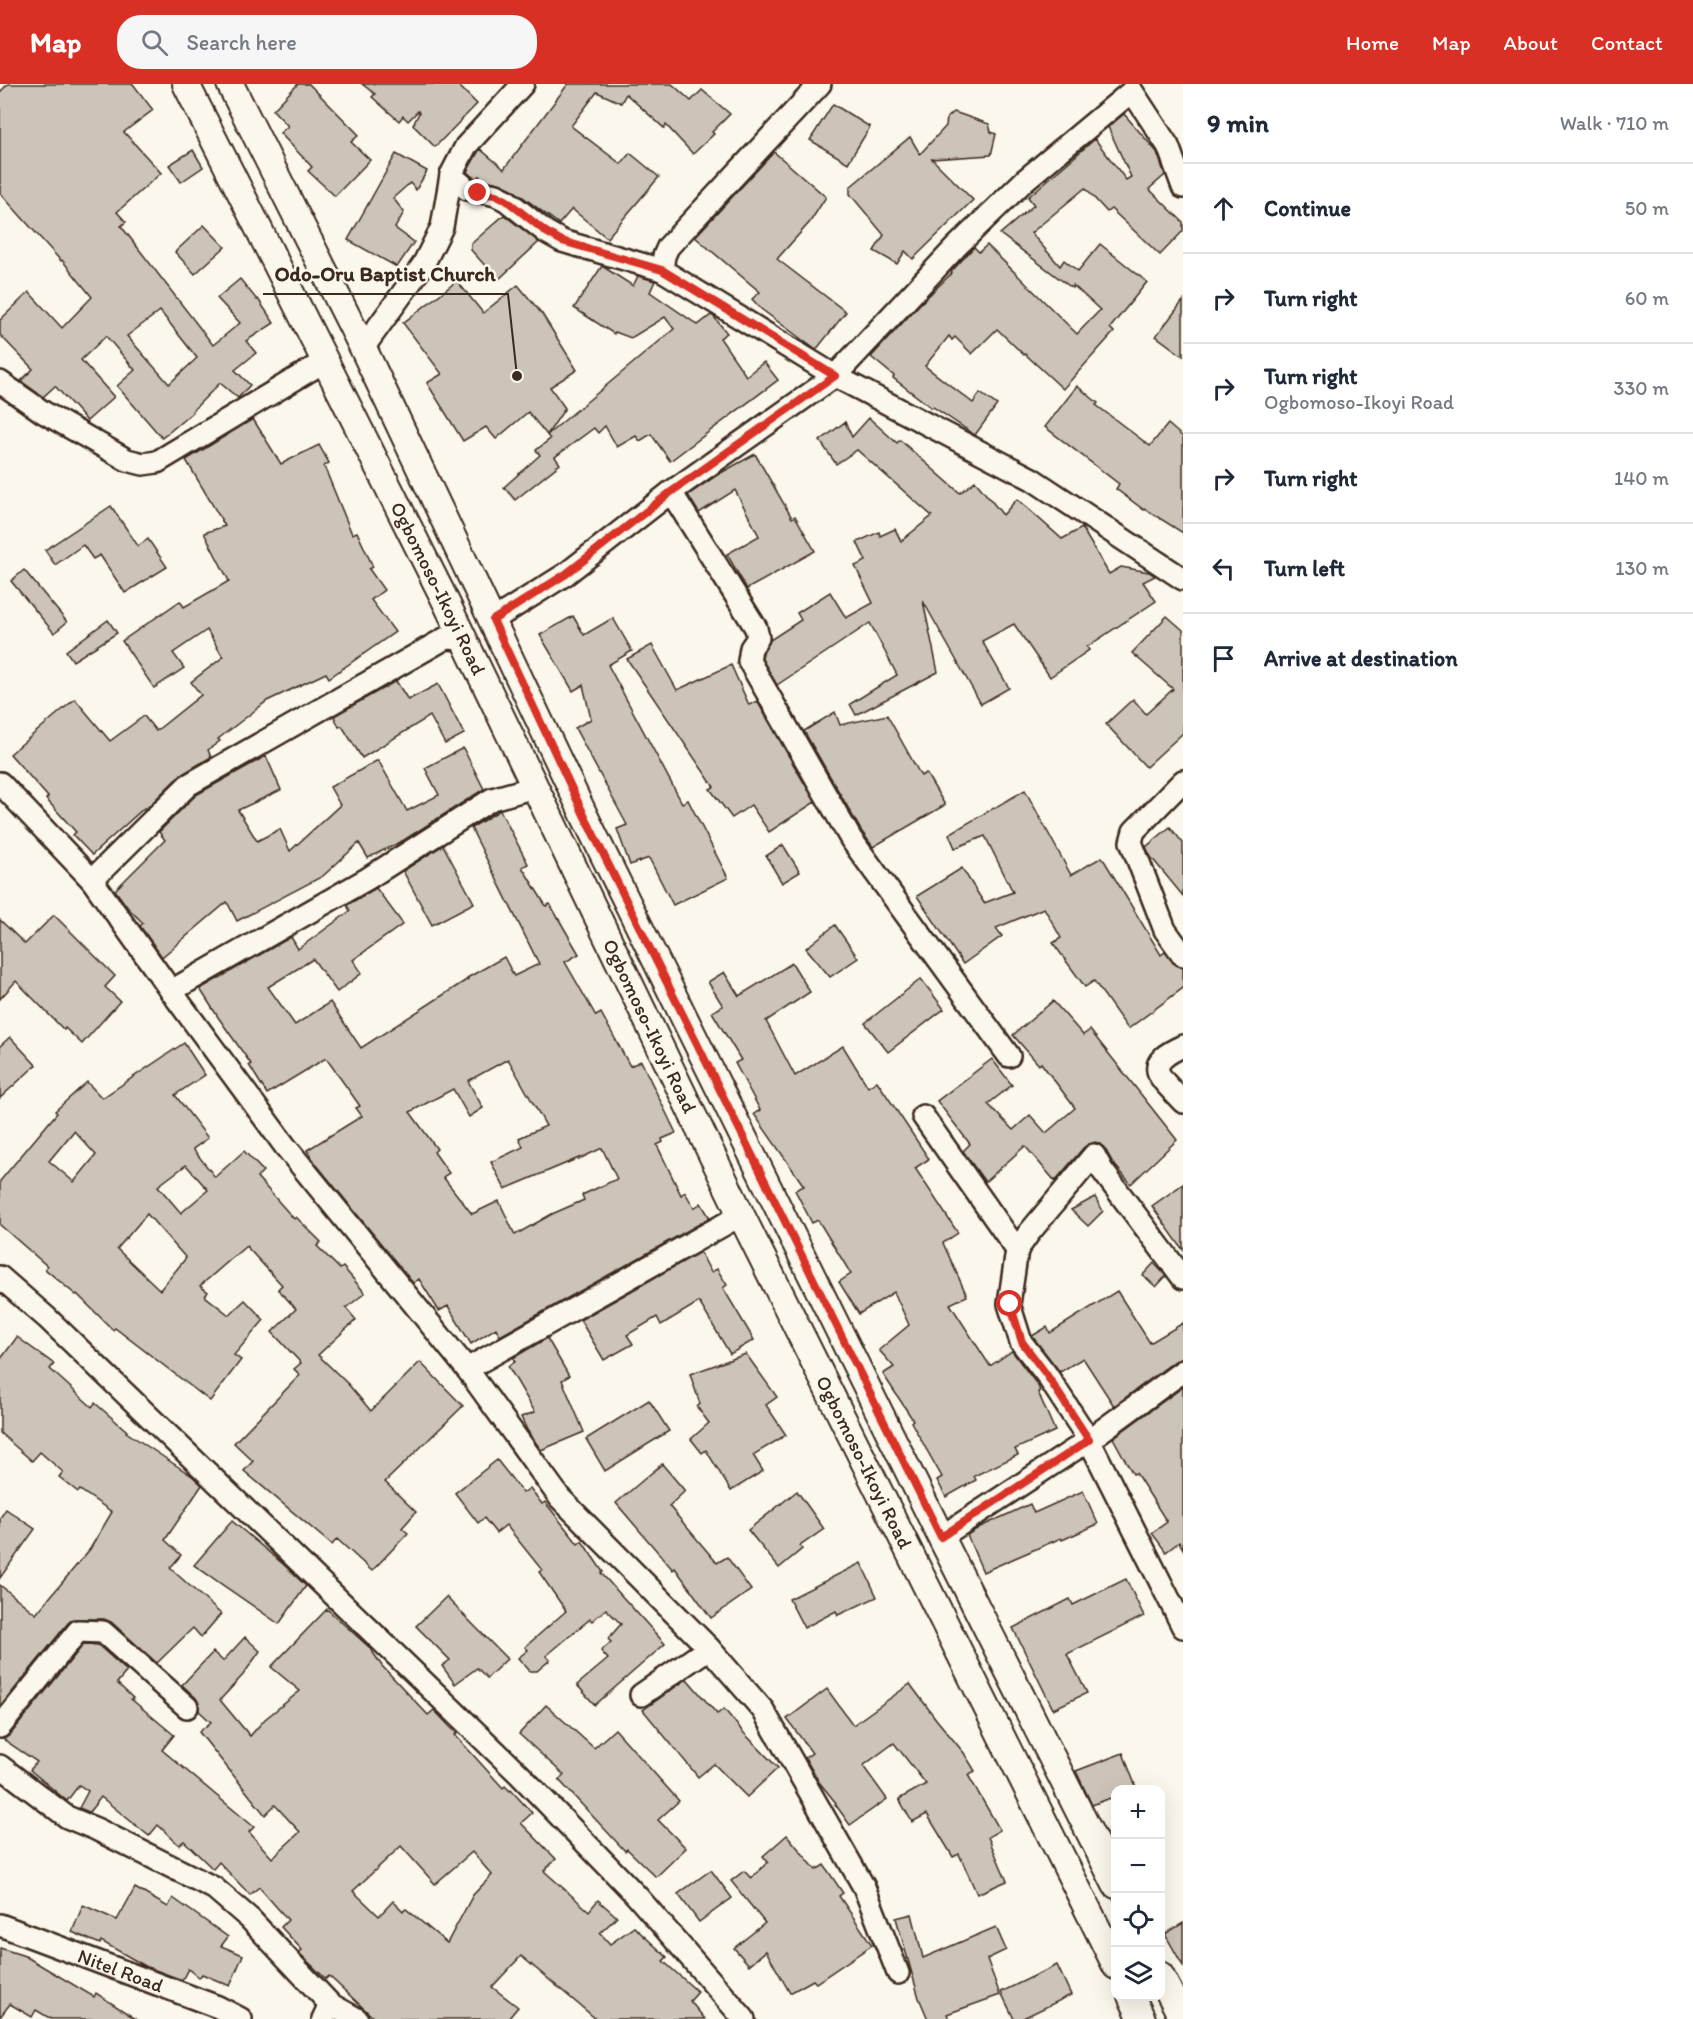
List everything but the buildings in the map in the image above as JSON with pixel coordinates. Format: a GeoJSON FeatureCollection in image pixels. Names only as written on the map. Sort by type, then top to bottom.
{"type":"FeatureCollection","features":[{"type":"Feature","properties":{"kind":"main road","name":"Ogbomoso-Ikoyi Road"},"geometry":{"type":"LineString","coordinates":[[186,84],[464,639],[741,1215],[1111,1956]]}},
{"type":"Feature","properties":{"kind":"main road","name":"Ogbomoso-Ikoyi Road"},"geometry":{"type":"LineString","coordinates":[[230,84],[363,348],[585,817],[1111,1875]]}},
{"type":"Feature","properties":{"kind":"main road"},"geometry":{"type":"LineString","coordinates":[[1165,1983],[1183,2019]]}},
{"type":"Feature","properties":{"kind":"main road"},"geometry":{"type":"LineString","coordinates":[[1133,2001],[1142,2019]]}},
{"type":"Feature","properties":{"kind":"street"},"geometry":{"type":"LineString","coordinates":[[363,348],[423,265],[442,227],[451,175],[466,146],[523,84]]}},
{"type":"Feature","properties":{"kind":"street"},"geometry":{"type":"LineString","coordinates":[[662,270],[668,247],[820,84]]}},
{"type":"Feature","properties":{"kind":"street"},"geometry":{"type":"LineString","coordinates":[[493,620],[566,574],[671,492],[835,376],[956,247],[1008,197],[1132,91],[1168,146],[1183,187]]}},
{"type":"Feature","properties":{"kind":"street"},"geometry":{"type":"LineString","coordinates":[[451,175],[467,189],[496,195],[506,200],[546,232],[562,241],[662,270],[835,376],[1032,479],[1183,579]]}},
{"type":"Feature","properties":{"kind":"street"},"geometry":{"type":"LineString","coordinates":[[0,382],[43,412],[127,460],[143,464],[156,462],[325,360]]}},
{"type":"Feature","properties":{"kind":"street"},"geometry":{"type":"LineString","coordinates":[[671,492],[756,628],[758,638],[751,648],[749,661],[851,839],[1009,1056]]}},
{"type":"Feature","properties":{"kind":"street"},"geometry":{"type":"LineString","coordinates":[[92,880],[188,784],[446,638],[464,639]]}},
{"type":"Feature","properties":{"kind":"street"},"geometry":{"type":"LineString","coordinates":[[1183,781],[1134,831],[1131,842],[1164,930],[1183,955]]}},
{"type":"Feature","properties":{"kind":"street"},"geometry":{"type":"LineString","coordinates":[[0,783],[92,880],[285,1146],[466,1369],[560,1498],[709,1648],[763,1710],[864,1887],[898,1973]]}},
{"type":"Feature","properties":{"kind":"street"},"geometry":{"type":"LineString","coordinates":[[171,991],[368,879],[492,799],[536,787]]}},
{"type":"Feature","properties":{"kind":"street"},"geometry":{"type":"LineString","coordinates":[[1183,1046],[1160,1059],[1158,1072],[1163,1082],[1183,1102]]}},
{"type":"Feature","properties":{"kind":"street"},"geometry":{"type":"LineString","coordinates":[[923,1116],[1017,1250]]}},
{"type":"Feature","properties":{"kind":"street"},"geometry":{"type":"LineString","coordinates":[[1183,1278],[1102,1170],[1094,1155],[1017,1250],[1010,1304],[1022,1342],[1089,1440],[1183,1627]]}},
{"type":"Feature","properties":{"kind":"street"},"geometry":{"type":"LineString","coordinates":[[466,1369],[741,1215]]}},
{"type":"Feature","properties":{"kind":"street"},"geometry":{"type":"LineString","coordinates":[[2,1284],[47,1318],[519,1774],[636,1895],[744,2019]]}},
{"type":"Feature","properties":{"kind":"street"},"geometry":{"type":"LineString","coordinates":[[941,1537],[1089,1440],[1183,1371]]}},
{"type":"Feature","properties":{"kind":"street"},"geometry":{"type":"LineString","coordinates":[[0,1727],[78,1631],[103,1632],[187,1707]]}},
{"type":"Feature","properties":{"kind":"street"},"geometry":{"type":"LineString","coordinates":[[641,1695],[709,1648]]}},
{"type":"Feature","properties":{"kind":"street"},"geometry":{"type":"LineString","coordinates":[[0,1766],[67,1817],[96,1829],[214,1888],[250,1919],[327,2012],[357,2019]]}},
{"type":"Feature","properties":{"kind":"street","name":"Nitel Road"},"geometry":{"type":"LineString","coordinates":[[0,1925],[218,2007],[241,2019]]}},
{"type":"Feature","properties":{"kind":"place","name":"Odo-Oru Baptist Church"},"geometry":{"type":"Point","coordinates":[517,376]}},
{"type":"Feature","properties":{"kind":"route"},"geometry":{"type":"LineString","coordinates":[[478,193],[496,195],[506,200],[546,232],[562,241],[662,270],[835,376],[671,492],[566,574],[493,620],[585,817],[941,1537],[1089,1440],[1022,1342],[1010,1304]]}}]}
